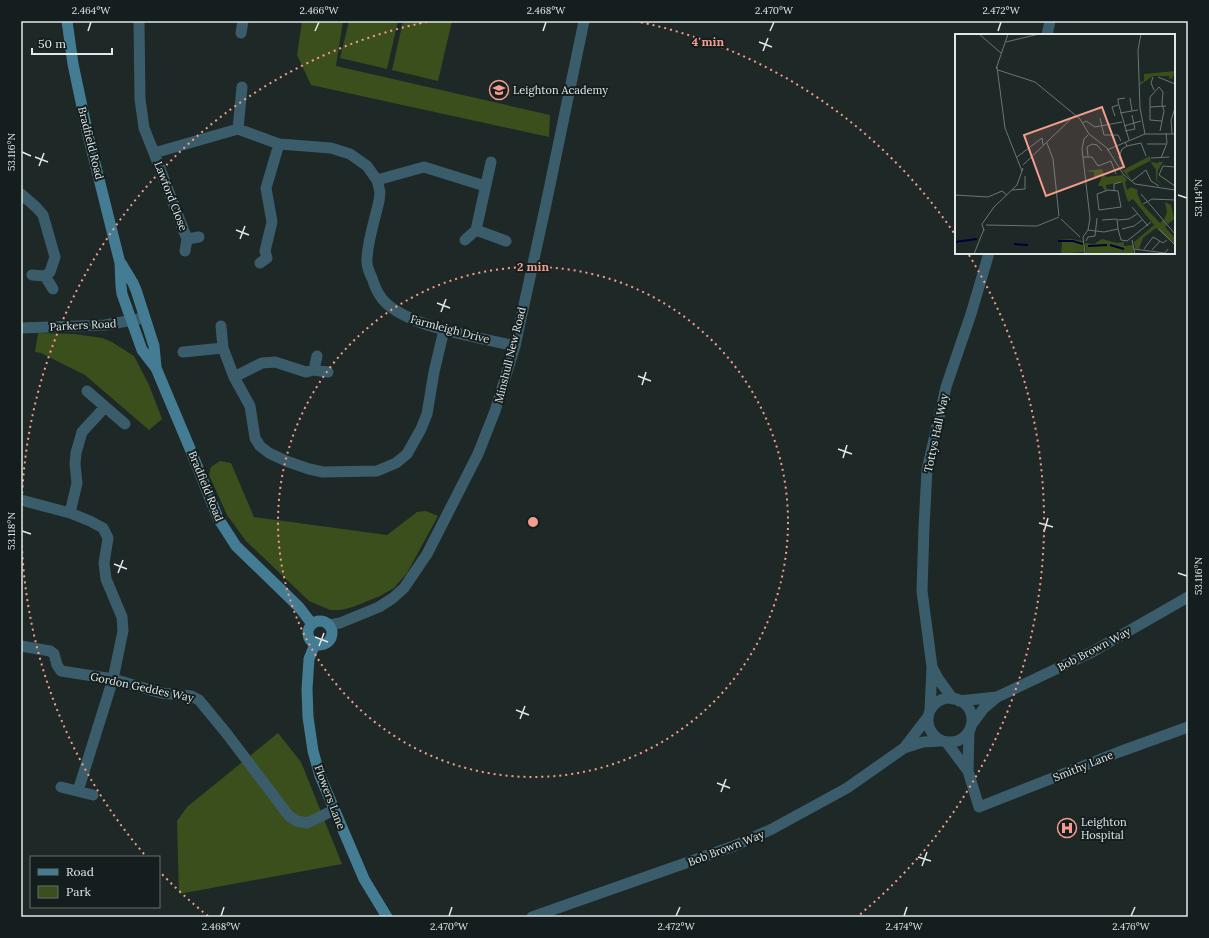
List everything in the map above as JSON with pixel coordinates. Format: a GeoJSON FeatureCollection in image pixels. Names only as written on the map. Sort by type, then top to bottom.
{"type":"FeatureCollection","features":[{"type":"Feature","properties":{"kind":"main road","name":"Bradfield Road"},"geometry":{"type":"LineString","coordinates":[[68,21],[73,64],[88,135],[120,263],[121,286],[131,321],[142,350],[156,368],[218,518],[236,546],[300,607],[312,624]]}},
{"type":"Feature","properties":{"kind":"main road","name":"Bradfield Road"},"geometry":{"type":"LineString","coordinates":[[120,263],[133,283],[154,346],[156,368]]}},
{"type":"Feature","properties":{"kind":"main road"},"geometry":{"type":"LineString","coordinates":[[317,621],[321,621],[329,625],[332,632],[329,641],[323,645],[315,644],[309,638],[308,634],[308,630],[312,624],[317,621]]}},
{"type":"Feature","properties":{"kind":"main road","name":"Flowers Lane"},"geometry":{"type":"LineString","coordinates":[[315,644],[309,659],[307,689],[308,717],[313,751],[320,776],[364,879],[387,917]]}},
{"type":"Feature","properties":{"kind":"street"},"geometry":{"type":"LineString","coordinates":[[139,21],[140,99],[144,128],[154,153],[238,129],[279,144],[331,148],[350,154],[367,166],[377,180],[424,167],[485,186]]}},
{"type":"Feature","properties":{"kind":"street"},"geometry":{"type":"LineString","coordinates":[[241,33],[243,21]]}},
{"type":"Feature","properties":{"kind":"street","name":"Minshull New Road"},"geometry":{"type":"LineString","coordinates":[[329,625],[379,607],[393,598],[404,588],[428,554],[478,454],[495,411],[514,346],[546,204],[584,21]]}},
{"type":"Feature","properties":{"kind":"street"},"geometry":{"type":"LineString","coordinates":[[1047,34],[1050,21]]}},
{"type":"Feature","properties":{"kind":"street"},"geometry":{"type":"LineString","coordinates":[[238,129],[242,87]]}},
{"type":"Feature","properties":{"kind":"street"},"geometry":{"type":"LineString","coordinates":[[268,259],[265,252],[272,222],[266,188],[279,144]]}},
{"type":"Feature","properties":{"kind":"street","name":"Lawford Close"},"geometry":{"type":"LineString","coordinates":[[154,153],[193,238],[185,251]]}},
{"type":"Feature","properties":{"kind":"street"},"geometry":{"type":"LineString","coordinates":[[465,240],[476,230],[491,162]]}},
{"type":"Feature","properties":{"kind":"street","name":"Farmleigh Drive"},"geometry":{"type":"LineString","coordinates":[[377,180],[380,192],[379,201],[366,258],[373,282],[386,304],[397,312],[413,320],[444,330],[514,346]]}},
{"type":"Feature","properties":{"kind":"street"},"geometry":{"type":"LineString","coordinates":[[21,194],[43,215],[54,257],[50,272],[45,276],[32,275]]}},
{"type":"Feature","properties":{"kind":"street"},"geometry":{"type":"LineString","coordinates":[[476,230],[506,241]]}},
{"type":"Feature","properties":{"kind":"street","name":"Tottys Hall Way"},"geometry":{"type":"LineString","coordinates":[[929,714],[932,667],[922,591],[927,470],[946,387],[971,314],[989,254]]}},
{"type":"Feature","properties":{"kind":"street"},"geometry":{"type":"LineString","coordinates":[[45,276],[53,289]]}},
{"type":"Feature","properties":{"kind":"street","name":"Parkers Road"},"geometry":{"type":"LineString","coordinates":[[21,328],[105,325],[144,318]]}},
{"type":"Feature","properties":{"kind":"street"},"geometry":{"type":"LineString","coordinates":[[221,326],[223,348],[234,377],[250,406],[254,438],[260,446],[269,453],[286,462],[316,471],[377,471],[396,463],[407,454],[421,429],[427,414],[434,372],[444,330]]}},
{"type":"Feature","properties":{"kind":"street"},"geometry":{"type":"LineString","coordinates":[[183,352],[223,348]]}},
{"type":"Feature","properties":{"kind":"street"},"geometry":{"type":"LineString","coordinates":[[314,370],[317,356]]}},
{"type":"Feature","properties":{"kind":"street"},"geometry":{"type":"LineString","coordinates":[[234,377],[262,363],[275,362],[306,372],[314,370],[328,372]]}},
{"type":"Feature","properties":{"kind":"street"},"geometry":{"type":"LineString","coordinates":[[88,391],[125,424]]}},
{"type":"Feature","properties":{"kind":"street"},"geometry":{"type":"LineString","coordinates":[[70,513],[77,483],[75,464],[76,453],[82,432],[105,407]]}},
{"type":"Feature","properties":{"kind":"street"},"geometry":{"type":"LineString","coordinates":[[21,500],[70,513],[103,528],[108,538],[104,563],[106,579],[122,617],[123,631],[113,679],[78,791]]}},
{"type":"Feature","properties":{"kind":"street","name":"Bob Brown Way"},"geometry":{"type":"LineString","coordinates":[[970,728],[984,708],[997,697],[1092,652],[1188,597]]}},
{"type":"Feature","properties":{"kind":"street","name":"Gordon Geddes Way"},"geometry":{"type":"LineString","coordinates":[[21,646],[50,651],[54,654],[57,665],[62,671],[113,679],[161,693],[191,696],[199,700],[227,734],[289,816],[297,821],[307,823],[334,810]]}},
{"type":"Feature","properties":{"kind":"street","name":"Tottys Hall Way"},"geometry":{"type":"LineString","coordinates":[[932,667],[939,680],[956,700]]}},
{"type":"Feature","properties":{"kind":"street","name":"Bob Brown Way"},"geometry":{"type":"LineString","coordinates":[[956,700],[997,697]]}},
{"type":"Feature","properties":{"kind":"street"},"geometry":{"type":"LineString","coordinates":[[944,699],[956,700],[967,706],[971,715],[968,771],[944,742],[935,737],[929,728],[929,714],[936,703],[944,699]]}},
{"type":"Feature","properties":{"kind":"street","name":"Bob Brown Way"},"geometry":{"type":"LineString","coordinates":[[904,748],[929,714]]}},
{"type":"Feature","properties":{"kind":"street","name":"Smithy Lane"},"geometry":{"type":"LineString","coordinates":[[968,771],[979,807],[1119,752],[1188,727]]}},
{"type":"Feature","properties":{"kind":"street"},"geometry":{"type":"LineString","coordinates":[[944,742],[954,742],[963,738],[970,728]]}},
{"type":"Feature","properties":{"kind":"street","name":"Bob Brown Way"},"geometry":{"type":"LineString","coordinates":[[532,917],[734,846],[772,829],[847,788],[904,748],[923,742],[944,742]]}},
{"type":"Feature","properties":{"kind":"street"},"geometry":{"type":"LineString","coordinates":[[61,787],[93,796]]}},
{"type":"Feature","properties":{"kind":"green space"},"geometry":{"type":"Polygon","coordinates":[[[302,21],[343,21],[336,66],[550,115],[549,137],[311,85],[297,55],[302,21]]]}},
{"type":"Feature","properties":{"kind":"green space"},"geometry":{"type":"Polygon","coordinates":[[[349,21],[398,21],[387,69],[340,58],[349,21]]]}},
{"type":"Feature","properties":{"kind":"green space"},"geometry":{"type":"Polygon","coordinates":[[[403,21],[452,21],[438,81],[392,70],[403,21]]]}},
{"type":"Feature","properties":{"kind":"green space"},"geometry":{"type":"Polygon","coordinates":[[[38,333],[74,334],[102,338],[112,342],[134,356],[149,385],[162,419],[149,430],[85,375],[41,353],[35,352],[38,333]]]}},
{"type":"Feature","properties":{"kind":"green space"},"geometry":{"type":"Polygon","coordinates":[[[220,461],[231,463],[254,517],[387,535],[417,512],[426,511],[438,516],[407,573],[394,588],[380,596],[353,607],[341,610],[330,610],[309,601],[246,541],[227,515],[209,475],[211,467],[220,461]]]}},
{"type":"Feature","properties":{"kind":"green space"},"geometry":{"type":"Polygon","coordinates":[[[278,733],[301,762],[342,864],[179,894],[177,821],[187,807],[278,733]]]}},
{"type":"Feature","properties":{"kind":"place","name":"Leighton Academy"},"geometry":{"type":"Point","coordinates":[499,90]}},
{"type":"Feature","properties":{"kind":"place","name":"Leighton Hospital"},"geometry":{"type":"Point","coordinates":[1067,828]}}]}
